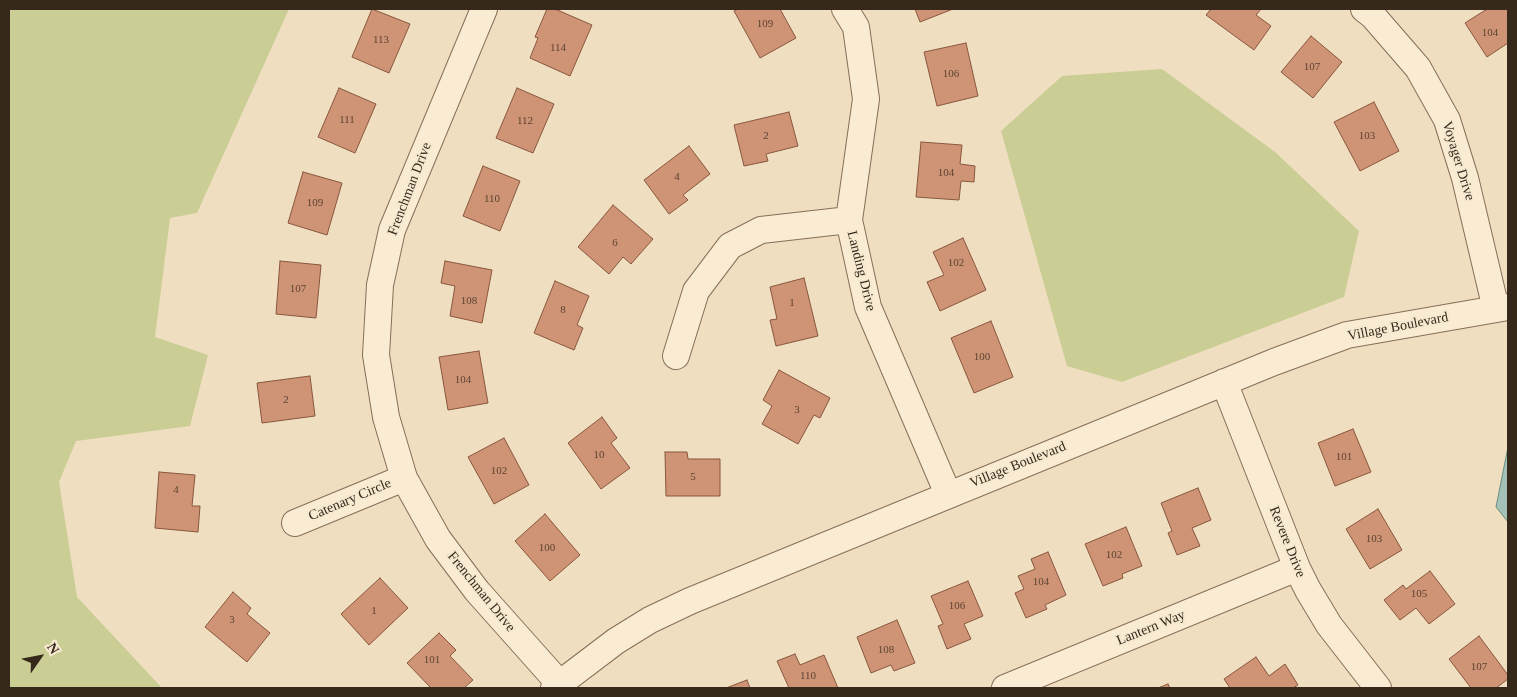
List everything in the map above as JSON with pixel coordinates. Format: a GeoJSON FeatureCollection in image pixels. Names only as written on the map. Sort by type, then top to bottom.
{"type":"FeatureCollection","features":[{"type":"Feature","properties":{"kind":"street","name":"Frenchman Drive"},"geometry":{"type":"LineString","coordinates":[[484,9],[392,230],[380,285],[376,355],[386,417],[404,478],[438,539],[466,576],[557,686]]}},
{"type":"Feature","properties":{"kind":"street","name":"Landing Drive"},"geometry":{"type":"LineString","coordinates":[[845,9],[856,27],[866,99],[849,220],[868,306],[948,494]]}},
{"type":"Feature","properties":{"kind":"street","name":"Voyager Drive"},"geometry":{"type":"LineString","coordinates":[[1364,9],[1373,16],[1418,68],[1447,120],[1502,308]]}},
{"type":"Feature","properties":{"kind":"street"},"geometry":{"type":"LineString","coordinates":[[676,356],[696,291],[730,246],[761,230],[849,220]]}},
{"type":"Feature","properties":{"kind":"street","name":"Village Boulevard"},"geometry":{"type":"LineString","coordinates":[[557,686],[597,654],[650,620],[713,591],[1224,382],[1347,336],[1502,308]]}},
{"type":"Feature","properties":{"kind":"street","name":"Revere Drive"},"geometry":{"type":"LineString","coordinates":[[1224,382],[1297,568],[1329,625],[1378,688]]}},
{"type":"Feature","properties":{"kind":"street","name":"Catenary Circle"},"geometry":{"type":"LineString","coordinates":[[295,523],[404,478]]}},
{"type":"Feature","properties":{"kind":"street","name":"Lantern Way"},"geometry":{"type":"LineString","coordinates":[[1005,688],[1297,568]]}},
{"type":"Feature","properties":{"kind":"green space"},"geometry":{"type":"Polygon","coordinates":[[[9,9],[289,9],[197,213],[170,218],[155,337],[208,355],[190,426],[76,441],[59,482],[77,597],[162,688],[9,688],[9,9]]]}},
{"type":"Feature","properties":{"kind":"green space"},"geometry":{"type":"Polygon","coordinates":[[[1162,69],[1275,152],[1359,231],[1344,297],[1122,382],[1067,366],[1001,131],[1062,76],[1162,69]]]}},
{"type":"Feature","properties":{"kind":"water"},"geometry":{"type":"Polygon","coordinates":[[[1508,447],[1508,522],[1496,507],[1508,447]]]}},
{"type":"Feature","properties":{"kind":"building"},"geometry":{"type":"Polygon","coordinates":[[[372,9],[410,24],[389,73],[352,57],[372,9]]]}},
{"type":"Feature","properties":{"kind":"building"},"geometry":{"type":"Polygon","coordinates":[[[547,9],[555,9],[592,25],[570,76],[530,58],[538,38],[535,37],[547,9]]]}},
{"type":"Feature","properties":{"kind":"building"},"geometry":{"type":"Polygon","coordinates":[[[738,9],[780,9],[796,38],[760,58],[734,11],[738,9]]]}},
{"type":"Feature","properties":{"kind":"building"},"geometry":{"type":"Polygon","coordinates":[[[915,9],[953,9],[920,22],[915,9]]]}},
{"type":"Feature","properties":{"kind":"building"},"geometry":{"type":"Polygon","coordinates":[[[1211,9],[1261,9],[1256,15],[1271,26],[1254,50],[1206,15],[1211,9]]]}},
{"type":"Feature","properties":{"kind":"building"},"geometry":{"type":"Polygon","coordinates":[[[1487,9],[1508,9],[1508,43],[1487,57],[1465,23],[1487,9]]]}},
{"type":"Feature","properties":{"kind":"building"},"geometry":{"type":"Polygon","coordinates":[[[1311,36],[1342,62],[1313,98],[1281,72],[1311,36]]]}},
{"type":"Feature","properties":{"kind":"building"},"geometry":{"type":"Polygon","coordinates":[[[966,43],[978,96],[937,106],[924,52],[966,43]]]}},
{"type":"Feature","properties":{"kind":"building"},"geometry":{"type":"Polygon","coordinates":[[[339,88],[376,104],[355,153],[318,137],[339,88]]]}},
{"type":"Feature","properties":{"kind":"building"},"geometry":{"type":"Polygon","coordinates":[[[517,88],[554,104],[533,153],[496,138],[517,88]]]}},
{"type":"Feature","properties":{"kind":"building"},"geometry":{"type":"Polygon","coordinates":[[[1374,102],[1399,151],[1360,171],[1334,122],[1374,102]]]}},
{"type":"Feature","properties":{"kind":"building"},"geometry":{"type":"Polygon","coordinates":[[[789,112],[798,146],[766,154],[768,161],[744,166],[734,125],[789,112]]]}},
{"type":"Feature","properties":{"kind":"building"},"geometry":{"type":"Polygon","coordinates":[[[921,142],[962,145],[960,164],[975,166],[974,182],[961,181],[959,200],[916,197],[921,142]]]}},
{"type":"Feature","properties":{"kind":"building"},"geometry":{"type":"Polygon","coordinates":[[[689,146],[710,174],[683,195],[688,200],[669,214],[644,180],[689,146]]]}},
{"type":"Feature","properties":{"kind":"building"},"geometry":{"type":"Polygon","coordinates":[[[483,166],[520,181],[500,231],[463,216],[483,166]]]}},
{"type":"Feature","properties":{"kind":"building"},"geometry":{"type":"Polygon","coordinates":[[[303,172],[342,183],[327,235],[288,223],[303,172]]]}},
{"type":"Feature","properties":{"kind":"building"},"geometry":{"type":"Polygon","coordinates":[[[613,205],[653,239],[631,264],[623,257],[609,274],[578,247],[613,205]]]}},
{"type":"Feature","properties":{"kind":"building"},"geometry":{"type":"Polygon","coordinates":[[[963,238],[986,290],[940,311],[927,282],[944,275],[933,252],[963,238]]]}},
{"type":"Feature","properties":{"kind":"building"},"geometry":{"type":"Polygon","coordinates":[[[280,261],[321,265],[316,318],[276,314],[280,261]]]}},
{"type":"Feature","properties":{"kind":"building"},"geometry":{"type":"Polygon","coordinates":[[[445,261],[492,270],[482,323],[450,316],[455,286],[441,283],[445,261]]]}},
{"type":"Feature","properties":{"kind":"building"},"geometry":{"type":"Polygon","coordinates":[[[804,278],[818,336],[776,346],[770,320],[777,319],[770,287],[804,278]]]}},
{"type":"Feature","properties":{"kind":"building"},"geometry":{"type":"Polygon","coordinates":[[[555,281],[589,296],[577,325],[583,328],[574,350],[534,333],[555,281]]]}},
{"type":"Feature","properties":{"kind":"building"},"geometry":{"type":"Polygon","coordinates":[[[991,321],[1013,377],[974,393],[951,338],[991,321]]]}},
{"type":"Feature","properties":{"kind":"building"},"geometry":{"type":"Polygon","coordinates":[[[479,351],[488,403],[448,410],[439,357],[479,351]]]}},
{"type":"Feature","properties":{"kind":"building"},"geometry":{"type":"Polygon","coordinates":[[[779,370],[830,398],[820,418],[814,415],[798,444],[762,424],[772,406],[763,400],[779,370]]]}},
{"type":"Feature","properties":{"kind":"building"},"geometry":{"type":"Polygon","coordinates":[[[310,376],[315,416],[262,423],[257,383],[310,376]]]}},
{"type":"Feature","properties":{"kind":"building"},"geometry":{"type":"Polygon","coordinates":[[[602,417],[617,438],[611,443],[630,468],[601,489],[568,443],[602,417]]]}},
{"type":"Feature","properties":{"kind":"building"},"geometry":{"type":"Polygon","coordinates":[[[1353,429],[1371,472],[1335,486],[1318,443],[1353,429]]]}},
{"type":"Feature","properties":{"kind":"building"},"geometry":{"type":"Polygon","coordinates":[[[504,438],[529,485],[494,504],[468,457],[504,438]]]}},
{"type":"Feature","properties":{"kind":"building"},"geometry":{"type":"Polygon","coordinates":[[[665,452],[687,452],[688,459],[720,459],[720,496],[666,496],[665,452]]]}},
{"type":"Feature","properties":{"kind":"building"},"geometry":{"type":"Polygon","coordinates":[[[159,472],[195,475],[192,506],[200,506],[198,532],[155,528],[159,472]]]}},
{"type":"Feature","properties":{"kind":"building"},"geometry":{"type":"Polygon","coordinates":[[[1198,488],[1211,520],[1192,528],[1200,546],[1177,555],[1168,533],[1172,531],[1161,503],[1198,488]]]}},
{"type":"Feature","properties":{"kind":"building"},"geometry":{"type":"Polygon","coordinates":[[[1378,509],[1402,550],[1370,569],[1346,529],[1378,509]]]}},
{"type":"Feature","properties":{"kind":"building"},"geometry":{"type":"Polygon","coordinates":[[[545,514],[580,555],[550,581],[515,541],[545,514]]]}},
{"type":"Feature","properties":{"kind":"building"},"geometry":{"type":"Polygon","coordinates":[[[1126,527],[1142,566],[1122,574],[1123,578],[1103,586],[1085,544],[1126,527]]]}},
{"type":"Feature","properties":{"kind":"building"},"geometry":{"type":"Polygon","coordinates":[[[1048,552],[1066,595],[1045,605],[1047,609],[1026,618],[1015,593],[1024,589],[1018,576],[1035,569],[1031,559],[1048,552]]]}},
{"type":"Feature","properties":{"kind":"building"},"geometry":{"type":"Polygon","coordinates":[[[1430,571],[1455,604],[1429,624],[1416,608],[1400,620],[1384,600],[1403,585],[1406,589],[1430,571]]]}},
{"type":"Feature","properties":{"kind":"building"},"geometry":{"type":"Polygon","coordinates":[[[380,578],[408,608],[369,645],[341,614],[380,578]]]}},
{"type":"Feature","properties":{"kind":"building"},"geometry":{"type":"Polygon","coordinates":[[[968,581],[983,616],[964,624],[971,639],[947,649],[938,626],[943,624],[931,596],[968,581]]]}},
{"type":"Feature","properties":{"kind":"building"},"geometry":{"type":"Polygon","coordinates":[[[233,592],[251,608],[247,614],[270,633],[247,662],[205,627],[233,592]]]}},
{"type":"Feature","properties":{"kind":"building"},"geometry":{"type":"Polygon","coordinates":[[[897,620],[915,663],[894,671],[891,665],[871,673],[857,637],[897,620]]]}},
{"type":"Feature","properties":{"kind":"building"},"geometry":{"type":"Polygon","coordinates":[[[439,633],[456,650],[450,656],[473,680],[464,688],[431,688],[407,663],[439,633]]]}},
{"type":"Feature","properties":{"kind":"building"},"geometry":{"type":"Polygon","coordinates":[[[1479,636],[1508,675],[1508,679],[1496,688],[1471,688],[1449,659],[1479,636]]]}},
{"type":"Feature","properties":{"kind":"building"},"geometry":{"type":"Polygon","coordinates":[[[795,654],[800,665],[824,655],[838,688],[789,688],[777,661],[795,654]]]}},
{"type":"Feature","properties":{"kind":"building"},"geometry":{"type":"Polygon","coordinates":[[[1256,657],[1269,676],[1285,664],[1298,685],[1293,688],[1230,688],[1224,679],[1256,657]]]}},
{"type":"Feature","properties":{"kind":"building"},"geometry":{"type":"Polygon","coordinates":[[[747,680],[750,688],[726,688],[747,680]]]}},
{"type":"Feature","properties":{"kind":"building"},"geometry":{"type":"Polygon","coordinates":[[[1168,684],[1170,688],[1158,688],[1168,684]]]}}]}
